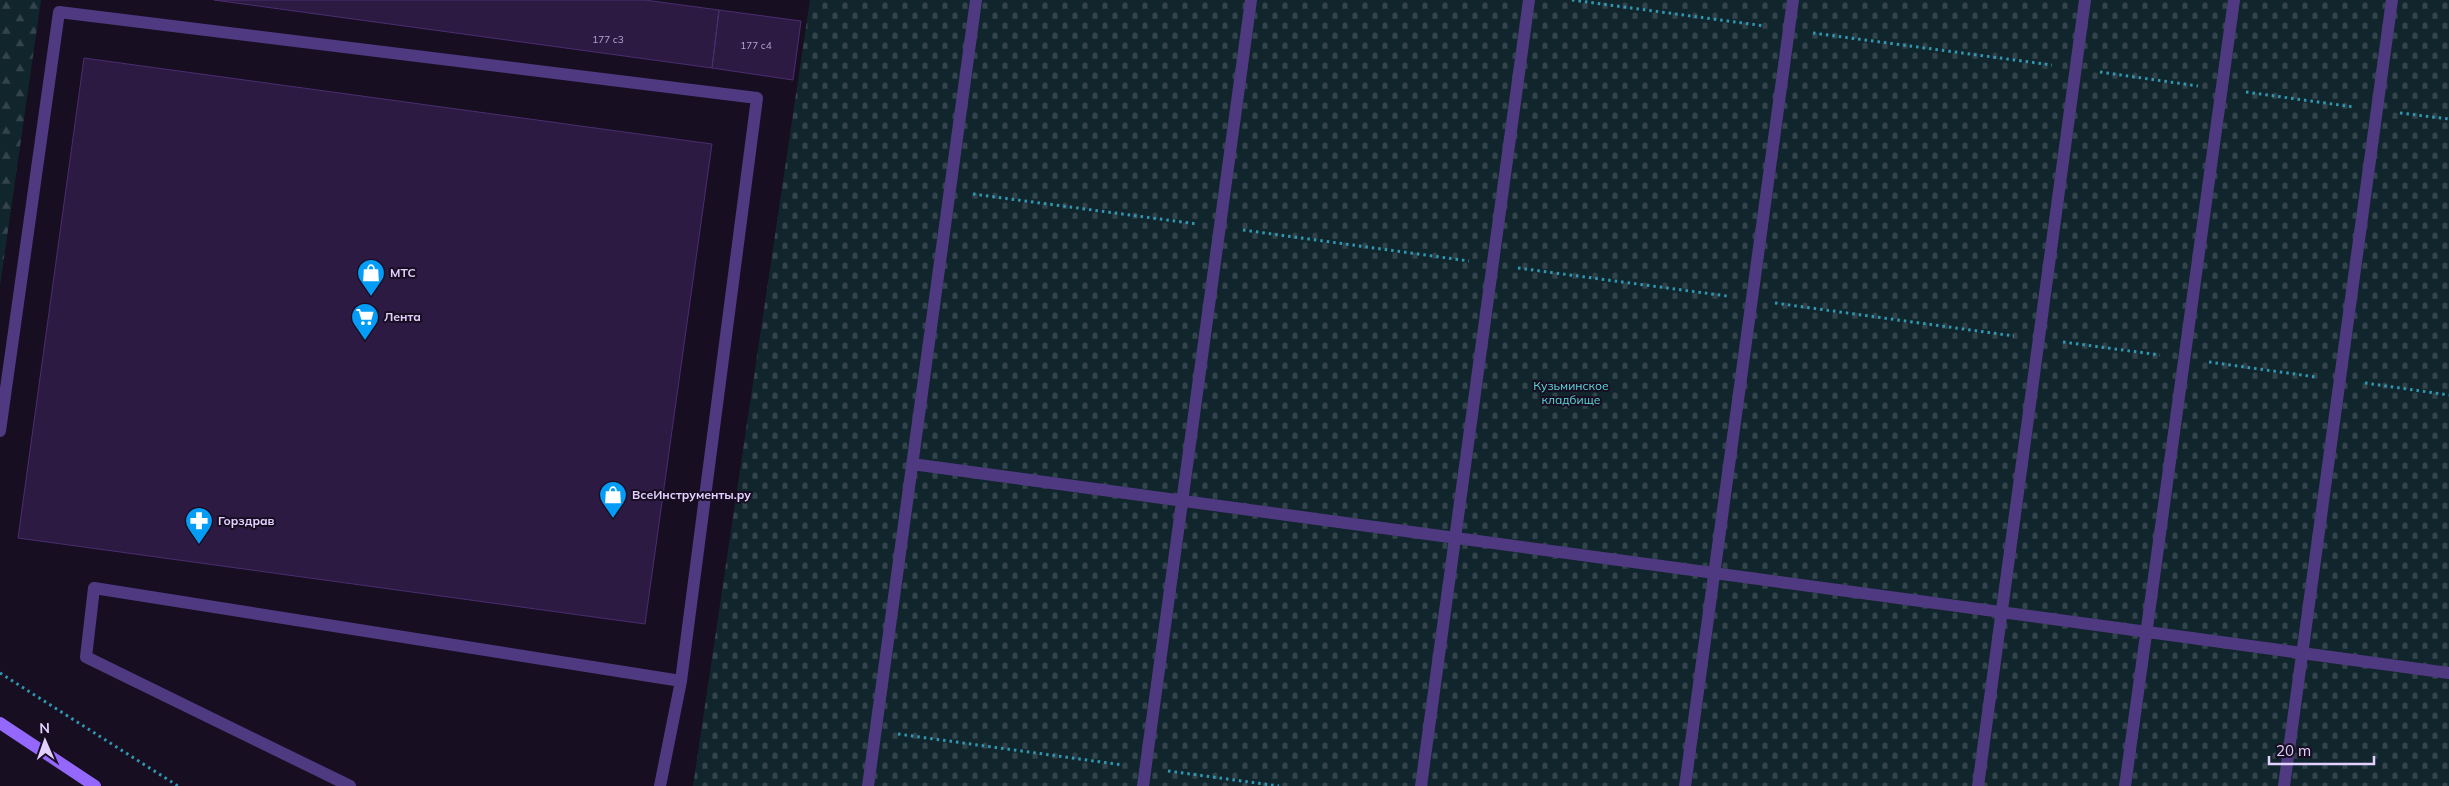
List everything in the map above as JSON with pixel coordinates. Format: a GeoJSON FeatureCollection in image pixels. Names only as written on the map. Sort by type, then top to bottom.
{"type":"FeatureCollection","features":[{"type":"Feature","properties":{"kind":"main road"},"geometry":{"type":"LineString","coordinates":[[0,723],[96,786]]}},
{"type":"Feature","properties":{"kind":"lane"},"geometry":{"type":"LineString","coordinates":[[868,786],[976,0]]}},
{"type":"Feature","properties":{"kind":"lane"},"geometry":{"type":"LineString","coordinates":[[1143,786],[1251,0]]}},
{"type":"Feature","properties":{"kind":"lane"},"geometry":{"type":"LineString","coordinates":[[1421,786],[1529,0]]}},
{"type":"Feature","properties":{"kind":"lane"},"geometry":{"type":"LineString","coordinates":[[1686,786],[1793,0]]}},
{"type":"Feature","properties":{"kind":"lane"},"geometry":{"type":"LineString","coordinates":[[1978,786],[2086,0]]}},
{"type":"Feature","properties":{"kind":"lane"},"geometry":{"type":"LineString","coordinates":[[2126,786],[2234,0]]}},
{"type":"Feature","properties":{"kind":"lane"},"geometry":{"type":"LineString","coordinates":[[2284,786],[2392,0]]}},
{"type":"Feature","properties":{"kind":"lane"},"geometry":{"type":"LineString","coordinates":[[0,431],[59,12],[757,98],[681,681],[660,786]]}},
{"type":"Feature","properties":{"kind":"lane"},"geometry":{"type":"LineString","coordinates":[[912,464],[2449,673]]}},
{"type":"Feature","properties":{"kind":"lane"},"geometry":{"type":"LineString","coordinates":[[350,786],[86,657],[94,588],[681,681]]}},
{"type":"Feature","properties":{"kind":"path"},"geometry":{"type":"LineString","coordinates":[[1572,0],[2449,119]]}},
{"type":"Feature","properties":{"kind":"path"},"geometry":{"type":"LineString","coordinates":[[950,190],[2449,395]]}},
{"type":"Feature","properties":{"kind":"path"},"geometry":{"type":"LineString","coordinates":[[0,673],[178,786]]}},
{"type":"Feature","properties":{"kind":"path"},"geometry":{"type":"LineString","coordinates":[[876,731],[1279,786]]}},
{"type":"Feature","properties":{"kind":"green space"},"geometry":{"type":"Polygon","coordinates":[[[0,0],[41,0],[0,286],[0,0]]]}},
{"type":"Feature","properties":{"kind":"green space","name":"Кузьминское кладбище"},"geometry":{"type":"Polygon","coordinates":[[[810,0],[2449,0],[2449,786],[693,786],[810,0]]]}},
{"type":"Feature","properties":{"kind":"building"},"geometry":{"type":"Polygon","coordinates":[[[214,0],[645,0],[719,10],[712,68],[214,0]]]}},
{"type":"Feature","properties":{"kind":"building"},"geometry":{"type":"Polygon","coordinates":[[[719,10],[801,21],[793,80],[712,68],[719,10]]]}},
{"type":"Feature","properties":{"kind":"building","name":"Лента"},"geometry":{"type":"Polygon","coordinates":[[[84,58],[712,144],[645,624],[18,538],[84,58]]]}},
{"type":"Feature","properties":{"kind":"place","name":"МТС"},"geometry":{"type":"Point","coordinates":[371,297]}},
{"type":"Feature","properties":{"kind":"place","name":"Лента"},"geometry":{"type":"Point","coordinates":[365,341]}},
{"type":"Feature","properties":{"kind":"place","name":"ВсеИнструменты.ру"},"geometry":{"type":"Point","coordinates":[613,519]}},
{"type":"Feature","properties":{"kind":"place","name":"Горздрав"},"geometry":{"type":"Point","coordinates":[199,545]}}]}
